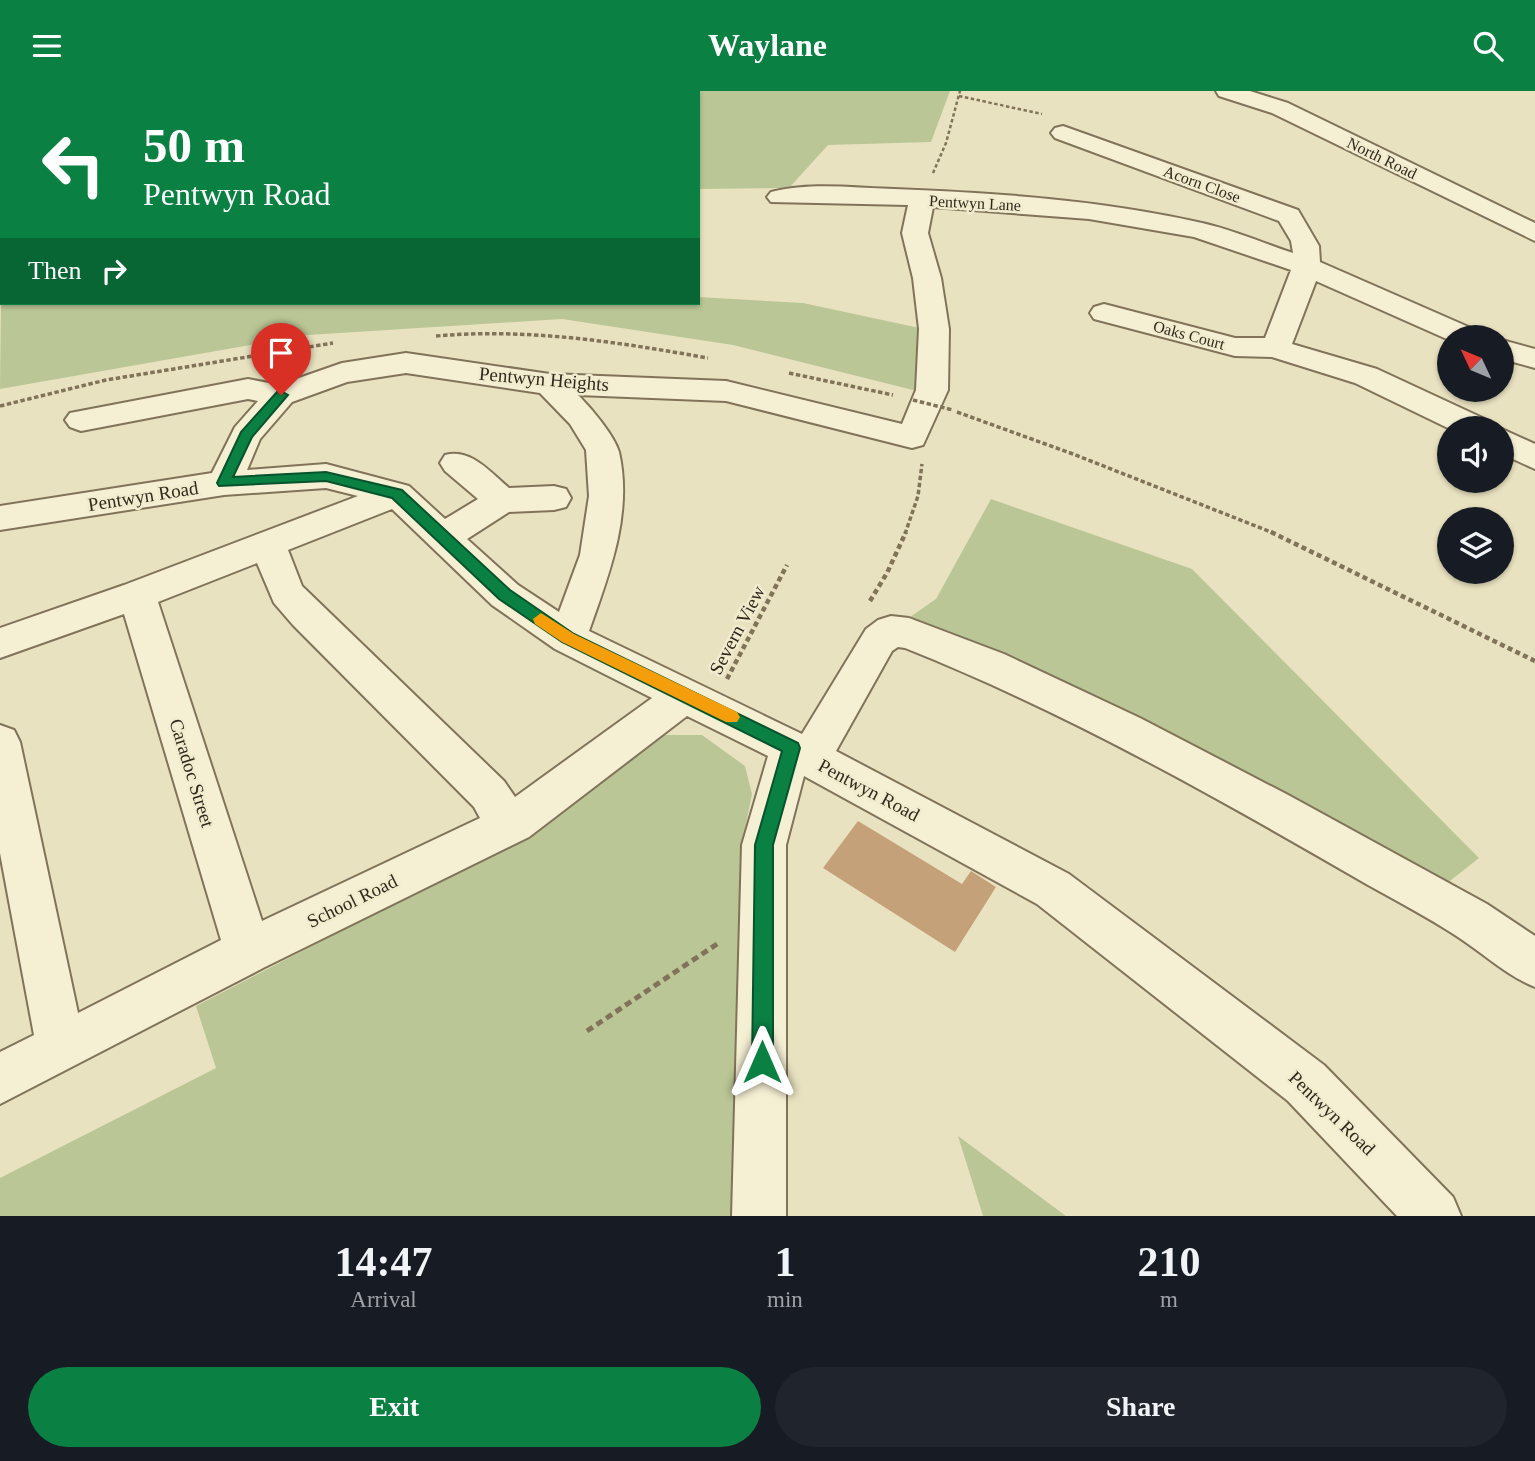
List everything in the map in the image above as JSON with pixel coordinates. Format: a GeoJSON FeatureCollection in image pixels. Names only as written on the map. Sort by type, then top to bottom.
{"type":"FeatureCollection","features":[{"type":"Feature","properties":{"kind":"street","name":"North Road"},"geometry":{"type":"LineString","coordinates":[[1227,91],[1280,108],[1535,233]]}},
{"type":"Feature","properties":{"kind":"street","name":"Acorn Close"},"geometry":{"type":"LineString","coordinates":[[1063,133],[1289,216],[1307,249],[1305,266]]}},
{"type":"Feature","properties":{"kind":"street"},"geometry":{"type":"LineString","coordinates":[[780,197],[820,194],[922,198]]}},
{"type":"Feature","properties":{"kind":"street","name":"Pentwyn Lane"},"geometry":{"type":"LineString","coordinates":[[912,437],[932,390],[934,329],[927,278],[915,233],[922,198],[1089,211],[1199,230],[1305,266],[1440,325]]}},
{"type":"Feature","properties":{"kind":"street"},"geometry":{"type":"LineString","coordinates":[[1275,348],[1286,330],[1305,266]]}},
{"type":"Feature","properties":{"kind":"street","name":"Oaks Court"},"geometry":{"type":"LineString","coordinates":[[1104,313],[1235,347],[1275,348],[1366,376],[1451,416]]}},
{"type":"Feature","properties":{"kind":"street"},"geometry":{"type":"LineString","coordinates":[[1514,353],[1535,359]]}},
{"type":"Feature","properties":{"kind":"street","name":"Pentwyn Heights"},"geometry":{"type":"LineString","coordinates":[[224,483],[246,435],[281,395],[342,373],[406,363],[551,384],[726,391],[912,437]]}},
{"type":"Feature","properties":{"kind":"street"},"geometry":{"type":"LineString","coordinates":[[551,384],[581,417],[602,450],[606,495],[598,555],[568,638]]}},
{"type":"Feature","properties":{"kind":"street"},"geometry":{"type":"LineString","coordinates":[[81,420],[248,389],[281,395]]}},
{"type":"Feature","properties":{"kind":"street"},"geometry":{"type":"LineString","coordinates":[[1514,447],[1535,458]]}},
{"type":"Feature","properties":{"kind":"street"},"geometry":{"type":"LineString","coordinates":[[457,463],[502,500]]}},
{"type":"Feature","properties":{"kind":"street","name":"Pentwyn Road"},"geometry":{"type":"LineString","coordinates":[[0,518],[224,483],[326,477],[397,494],[505,594],[568,638],[801,753],[1053,889],[1306,1083],[1434,1216]]}},
{"type":"Feature","properties":{"kind":"street"},"geometry":{"type":"LineString","coordinates":[[0,643],[137,595],[397,494]]}},
{"type":"Feature","properties":{"kind":"street"},"geometry":{"type":"LineString","coordinates":[[443,537],[502,500],[554,498]]}},
{"type":"Feature","properties":{"kind":"street"},"geometry":{"type":"LineString","coordinates":[[268,545],[287,593],[306,615],[489,794],[497,809],[514,823]]}},
{"type":"Feature","properties":{"kind":"street","name":"Caradoc Street"},"geometry":{"type":"LineString","coordinates":[[137,595],[248,951]]}},
{"type":"Feature","properties":{"kind":"street"},"geometry":{"type":"LineString","coordinates":[[759,1216],[764,845],[801,753],[879,640],[891,631],[909,633],[990,665],[1126,730],[1275,809],[1471,919],[1535,964]]}},
{"type":"Feature","properties":{"kind":"street","name":"School Road"},"geometry":{"type":"LineString","coordinates":[[0,1079],[248,951],[514,823],[699,701]]}},
{"type":"Feature","properties":{"kind":"street"},"geometry":{"type":"LineString","coordinates":[[0,742],[61,1048]]}},
{"type":"Feature","properties":{"kind":"path"},"geometry":{"type":"LineString","coordinates":[[922,198],[946,143],[960,93],[1043,114],[1063,133]]}},
{"type":"Feature","properties":{"kind":"path"},"geometry":{"type":"LineString","coordinates":[[913,400],[953,410],[1073,454],[1294,541],[1535,661]]}},
{"type":"Feature","properties":{"kind":"path"},"geometry":{"type":"LineString","coordinates":[[864,608],[880,589],[906,535],[923,467],[912,437]]}},
{"type":"Feature","properties":{"kind":"path","name":"Severn View"},"geometry":{"type":"LineString","coordinates":[[699,701],[787,565]]}},
{"type":"Feature","properties":{"kind":"path"},"geometry":{"type":"LineString","coordinates":[[587,1031],[717,943],[763,935]]}},
{"type":"Feature","properties":{"kind":"green space"},"geometry":{"type":"Polygon","coordinates":[[[700,91],[950,91],[931,142],[828,145],[789,188],[700,189],[700,91]]]}},
{"type":"Feature","properties":{"kind":"green space"},"geometry":{"type":"Polygon","coordinates":[[[700,297],[803,303],[924,329],[921,392],[733,345],[562,319],[308,335],[0,389],[1,305],[700,305],[700,297]]]}},
{"type":"Feature","properties":{"kind":"green space"},"geometry":{"type":"Polygon","coordinates":[[[991,499],[1192,569],[1479,858],[1441,888],[1180,748],[910,617],[936,599],[991,499]]]}},
{"type":"Feature","properties":{"kind":"green space"},"geometry":{"type":"Polygon","coordinates":[[[653,735],[702,735],[745,766],[752,794],[743,839],[752,1216],[0,1216],[0,1178],[216,1068],[196,1006],[527,835],[653,735]]]}},
{"type":"Feature","properties":{"kind":"green space"},"geometry":{"type":"Polygon","coordinates":[[[958,1136],[1066,1216],[983,1216],[958,1136]]]}},
{"type":"Feature","properties":{"kind":"building"},"geometry":{"type":"Polygon","coordinates":[[[858,821],[962,884],[971,871],[996,887],[955,952],[823,868],[858,821]]]}},
{"type":"Feature","properties":{"kind":"slow traffic"},"geometry":{"type":"LineString","coordinates":[[541,619],[568,638],[731,717]]}},
{"type":"Feature","properties":{"kind":"route"},"geometry":{"type":"LineString","coordinates":[[281,395],[246,435],[224,483],[326,477],[397,494],[505,594],[568,638],[792,748],[764,845],[762,1062]]}}]}
